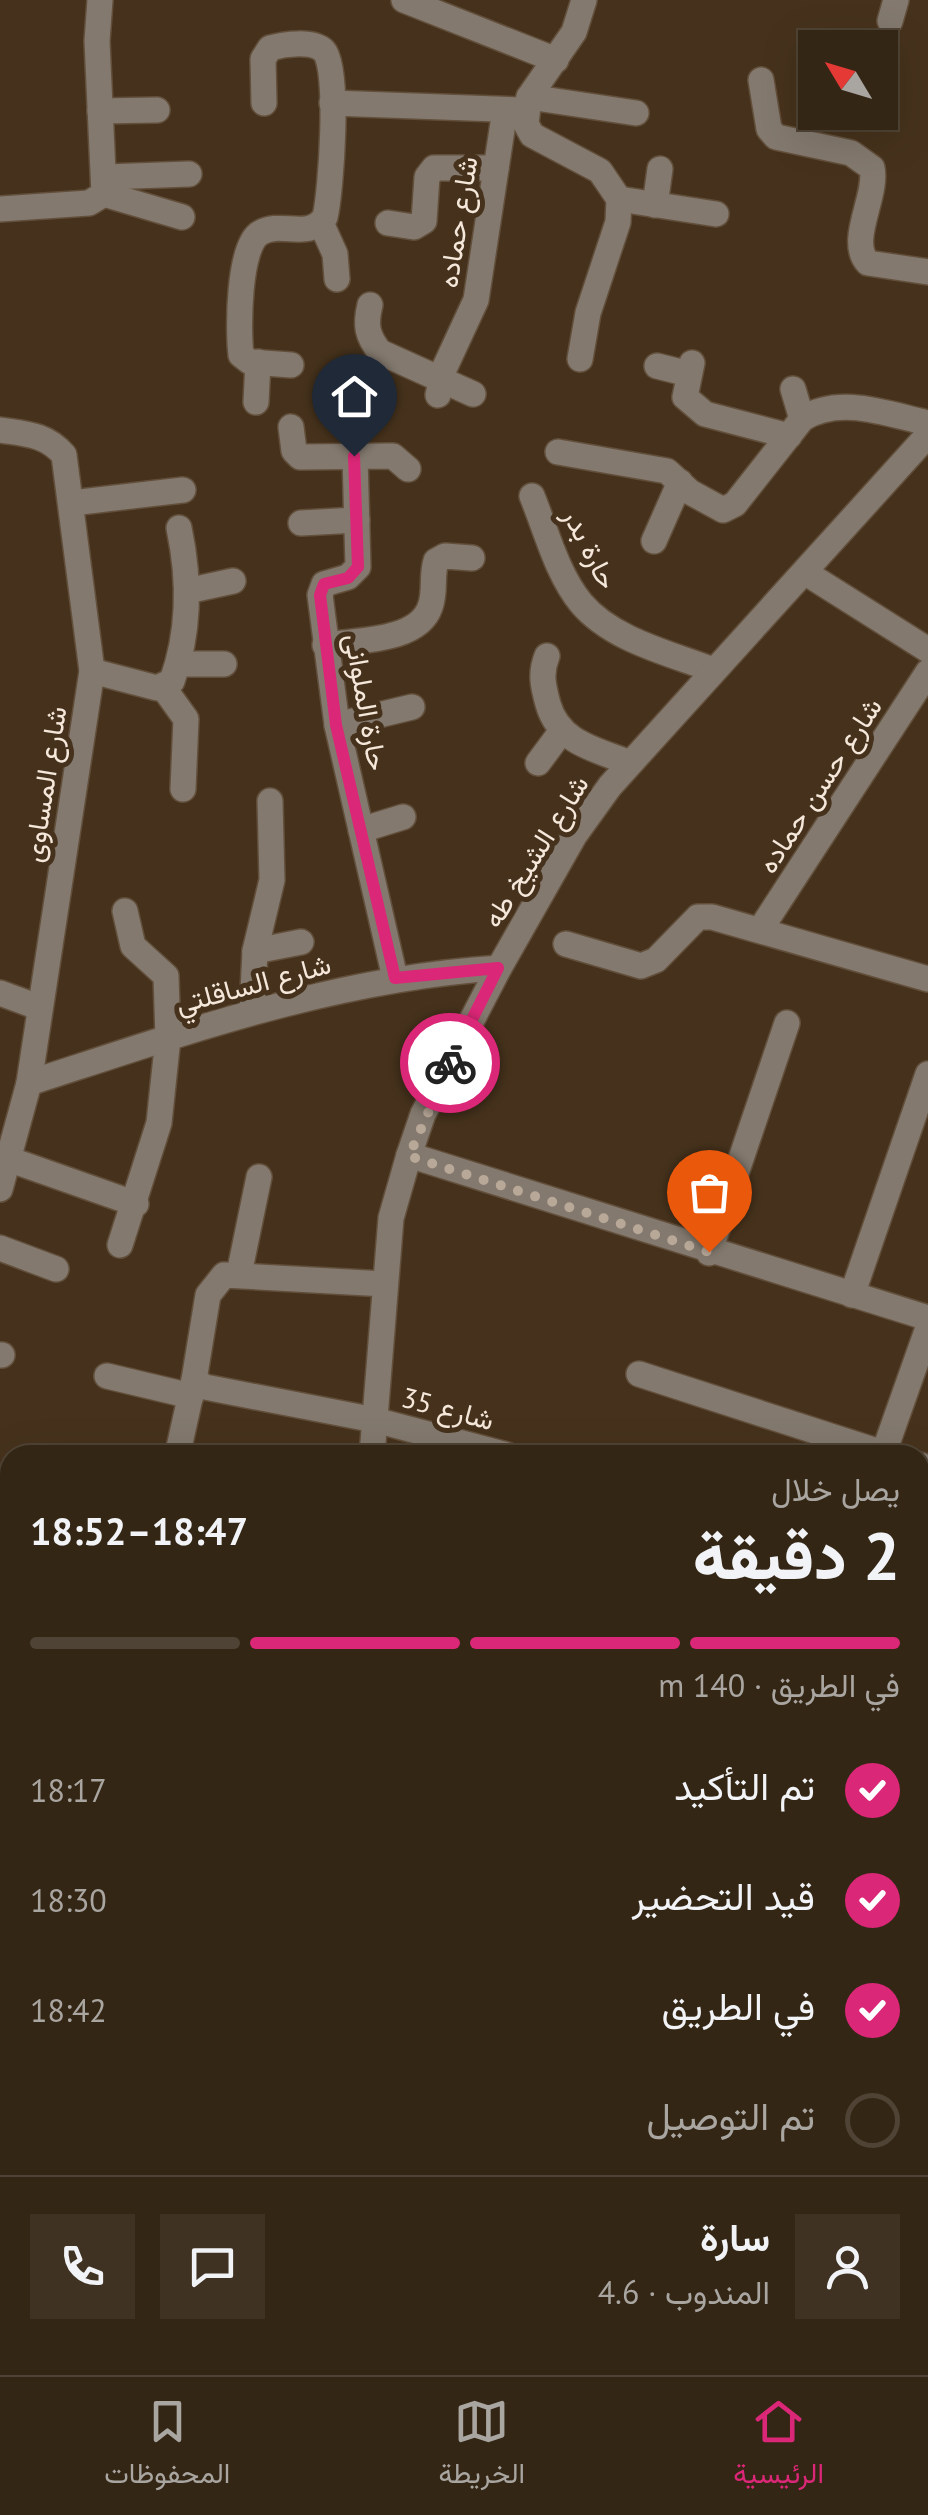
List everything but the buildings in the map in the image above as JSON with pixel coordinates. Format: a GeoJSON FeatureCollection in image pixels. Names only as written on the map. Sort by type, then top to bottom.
{"type":"FeatureCollection","features":[{"type":"Feature","properties":{"kind":"street"},"geometry":{"type":"LineString","coordinates":[[100,0],[105,186]]}},
{"type":"Feature","properties":{"kind":"street"},"geometry":{"type":"LineString","coordinates":[[404,0],[556,60]]}},
{"type":"Feature","properties":{"kind":"street"},"geometry":{"type":"LineString","coordinates":[[520,106],[574,32],[584,0]]}},
{"type":"Feature","properties":{"kind":"street"},"geometry":{"type":"LineString","coordinates":[[264,104],[266,53],[277,46],[315,45],[329,57],[332,103],[327,210],[322,223],[310,230],[270,229],[251,241],[246,251],[240,350],[245,360],[291,365]]}},
{"type":"Feature","properties":{"kind":"street"},"geometry":{"type":"LineString","coordinates":[[761,80],[769,129],[776,138],[851,153],[872,168],[861,244],[863,258],[868,263],[928,272]]}},
{"type":"Feature","properties":{"kind":"street"},"geometry":{"type":"LineString","coordinates":[[332,103],[520,106],[636,113]]}},
{"type":"Feature","properties":{"kind":"street"},"geometry":{"type":"LineString","coordinates":[[520,106],[532,135],[600,171],[619,200],[618,222],[588,314],[580,359]]}},
{"type":"Feature","properties":{"kind":"street","name":"شارع حماده"},"geometry":{"type":"LineString","coordinates":[[439,389],[476,300],[496,168],[520,106]]}},
{"type":"Feature","properties":{"kind":"street"},"geometry":{"type":"LineString","coordinates":[[100,111],[157,110]]}},
{"type":"Feature","properties":{"kind":"street"},"geometry":{"type":"LineString","coordinates":[[388,223],[414,227],[424,220],[426,177],[434,168],[496,168]]}},
{"type":"Feature","properties":{"kind":"street"},"geometry":{"type":"LineString","coordinates":[[655,204],[660,169]]}},
{"type":"Feature","properties":{"kind":"street"},"geometry":{"type":"LineString","coordinates":[[0,209],[89,203],[105,186],[189,174]]}},
{"type":"Feature","properties":{"kind":"street"},"geometry":{"type":"LineString","coordinates":[[105,186],[182,217]]}},
{"type":"Feature","properties":{"kind":"street"},"geometry":{"type":"LineString","coordinates":[[619,200],[716,214]]}},
{"type":"Feature","properties":{"kind":"street"},"geometry":{"type":"LineString","coordinates":[[322,223],[329,236],[337,278]]}},
{"type":"Feature","properties":{"kind":"street"},"geometry":{"type":"LineString","coordinates":[[370,306],[366,322],[370,339],[380,352],[439,389],[473,394]]}},
{"type":"Feature","properties":{"kind":"street"},"geometry":{"type":"LineString","coordinates":[[256,402],[258,362]]}},
{"type":"Feature","properties":{"kind":"street"},"geometry":{"type":"LineString","coordinates":[[657,366],[690,369],[684,397],[696,410],[795,427]]}},
{"type":"Feature","properties":{"kind":"street"},"geometry":{"type":"LineString","coordinates":[[793,389],[795,427]]}},
{"type":"Feature","properties":{"kind":"street"},"geometry":{"type":"LineString","coordinates":[[558,452],[659,468],[716,508],[730,508],[795,427],[814,411],[842,406],[928,422]]}},
{"type":"Feature","properties":{"kind":"street"},"geometry":{"type":"LineString","coordinates":[[291,427],[294,451],[300,456],[392,456],[408,469]]}},
{"type":"Feature","properties":{"kind":"street","name":"شارع المساوى"},"geometry":{"type":"LineString","coordinates":[[0,430],[52,442],[64,454],[92,671],[29,1083],[0,1189]]}},
{"type":"Feature","properties":{"kind":"street","name":"شارع الشيخ طه"},"geometry":{"type":"LineString","coordinates":[[373,1445],[392,1218],[423,1114],[498,968],[574,836],[630,763],[928,435]]}},
{"type":"Feature","properties":{"kind":"street","name":"حارة الملوانى"},"geometry":{"type":"LineString","coordinates":[[354,456],[358,567],[348,578],[320,589],[324,646],[336,725],[395,978]]}},
{"type":"Feature","properties":{"kind":"street"},"geometry":{"type":"LineString","coordinates":[[654,541],[680,482]]}},
{"type":"Feature","properties":{"kind":"street"},"geometry":{"type":"LineString","coordinates":[[72,503],[183,490]]}},
{"type":"Feature","properties":{"kind":"street","name":"حارة بدر"},"geometry":{"type":"LineString","coordinates":[[532,496],[570,586],[591,614],[620,633],[712,670]]}},
{"type":"Feature","properties":{"kind":"street"},"geometry":{"type":"LineString","coordinates":[[301,523],[357,520]]}},
{"type":"Feature","properties":{"kind":"street"},"geometry":{"type":"LineString","coordinates":[[163,688],[172,681],[178,664],[187,590],[180,528]]}},
{"type":"Feature","properties":{"kind":"street"},"geometry":{"type":"LineString","coordinates":[[324,646],[418,625],[432,600],[436,560],[445,556],[472,558]]}},
{"type":"Feature","properties":{"kind":"street"},"geometry":{"type":"LineString","coordinates":[[806,573],[928,650]]}},
{"type":"Feature","properties":{"kind":"street"},"geometry":{"type":"LineString","coordinates":[[187,590],[233,582]]}},
{"type":"Feature","properties":{"kind":"street"},"geometry":{"type":"LineString","coordinates":[[546,656],[542,681],[553,722],[561,732],[630,763]]}},
{"type":"Feature","properties":{"kind":"street"},"geometry":{"type":"LineString","coordinates":[[178,664],[224,664]]}},
{"type":"Feature","properties":{"kind":"street"},"geometry":{"type":"LineString","coordinates":[[92,671],[163,688],[186,719],[183,790]]}},
{"type":"Feature","properties":{"kind":"street","name":"شارع حسن حماده"},"geometry":{"type":"LineString","coordinates":[[760,930],[928,672]]}},
{"type":"Feature","properties":{"kind":"street"},"geometry":{"type":"LineString","coordinates":[[336,725],[412,707]]}},
{"type":"Feature","properties":{"kind":"street"},"geometry":{"type":"LineString","coordinates":[[538,763],[561,732]]}},
{"type":"Feature","properties":{"kind":"street"},"geometry":{"type":"LineString","coordinates":[[252,1012],[255,951],[272,880],[270,802]]}},
{"type":"Feature","properties":{"kind":"street"},"geometry":{"type":"LineString","coordinates":[[361,830],[403,817]]}},
{"type":"Feature","properties":{"kind":"street"},"geometry":{"type":"LineString","coordinates":[[120,1244],[159,1123],[168,1038],[166,976],[133,946],[126,911]]}},
{"type":"Feature","properties":{"kind":"street"},"geometry":{"type":"LineString","coordinates":[[566,944],[641,966],[656,960],[698,917],[760,930],[928,980]]}},
{"type":"Feature","properties":{"kind":"street"},"geometry":{"type":"LineString","coordinates":[[255,951],[300,942]]}},
{"type":"Feature","properties":{"kind":"street","name":"شارع الساقلتي"},"geometry":{"type":"LineString","coordinates":[[29,1083],[252,1012],[395,978],[498,968]]}},
{"type":"Feature","properties":{"kind":"street"},"geometry":{"type":"LineString","coordinates":[[0,994],[38,1006]]}},
{"type":"Feature","properties":{"kind":"street"},"geometry":{"type":"LineString","coordinates":[[709,1252],[787,1023]]}},
{"type":"Feature","properties":{"kind":"street"},"geometry":{"type":"LineString","coordinates":[[852,1296],[928,1074]]}},
{"type":"Feature","properties":{"kind":"street"},"geometry":{"type":"LineString","coordinates":[[409,1156],[928,1318]]}},
{"type":"Feature","properties":{"kind":"street"},"geometry":{"type":"LineString","coordinates":[[11,1160],[136,1204]]}},
{"type":"Feature","properties":{"kind":"street"},"geometry":{"type":"LineString","coordinates":[[238,1274],[259,1178]]}},
{"type":"Feature","properties":{"kind":"street"},"geometry":{"type":"LineString","coordinates":[[0,1248],[56,1268]]}},
{"type":"Feature","properties":{"kind":"street"},"geometry":{"type":"LineString","coordinates":[[180,1445],[211,1286],[224,1274],[385,1284]]}},
{"type":"Feature","properties":{"kind":"street"},"geometry":{"type":"LineString","coordinates":[[889,1445],[928,1328]]}},
{"type":"Feature","properties":{"kind":"street"},"geometry":{"type":"LineString","coordinates":[[639,1374],[858,1445]]}},
{"type":"Feature","properties":{"kind":"street","name":"شارع 35"},"geometry":{"type":"LineString","coordinates":[[107,1376],[205,1387],[374,1420],[468,1445]]}},
{"type":"Feature","properties":{"kind":"way so far"},"geometry":{"type":"LineString","coordinates":[[450,1063],[423,1114],[409,1156],[709,1252]]}},
{"type":"Feature","properties":{"kind":"route"},"geometry":{"type":"LineString","coordinates":[[354,456],[358,567],[348,578],[324,584],[320,589],[324,646],[336,725],[395,978],[498,968],[450,1063]]}}]}
